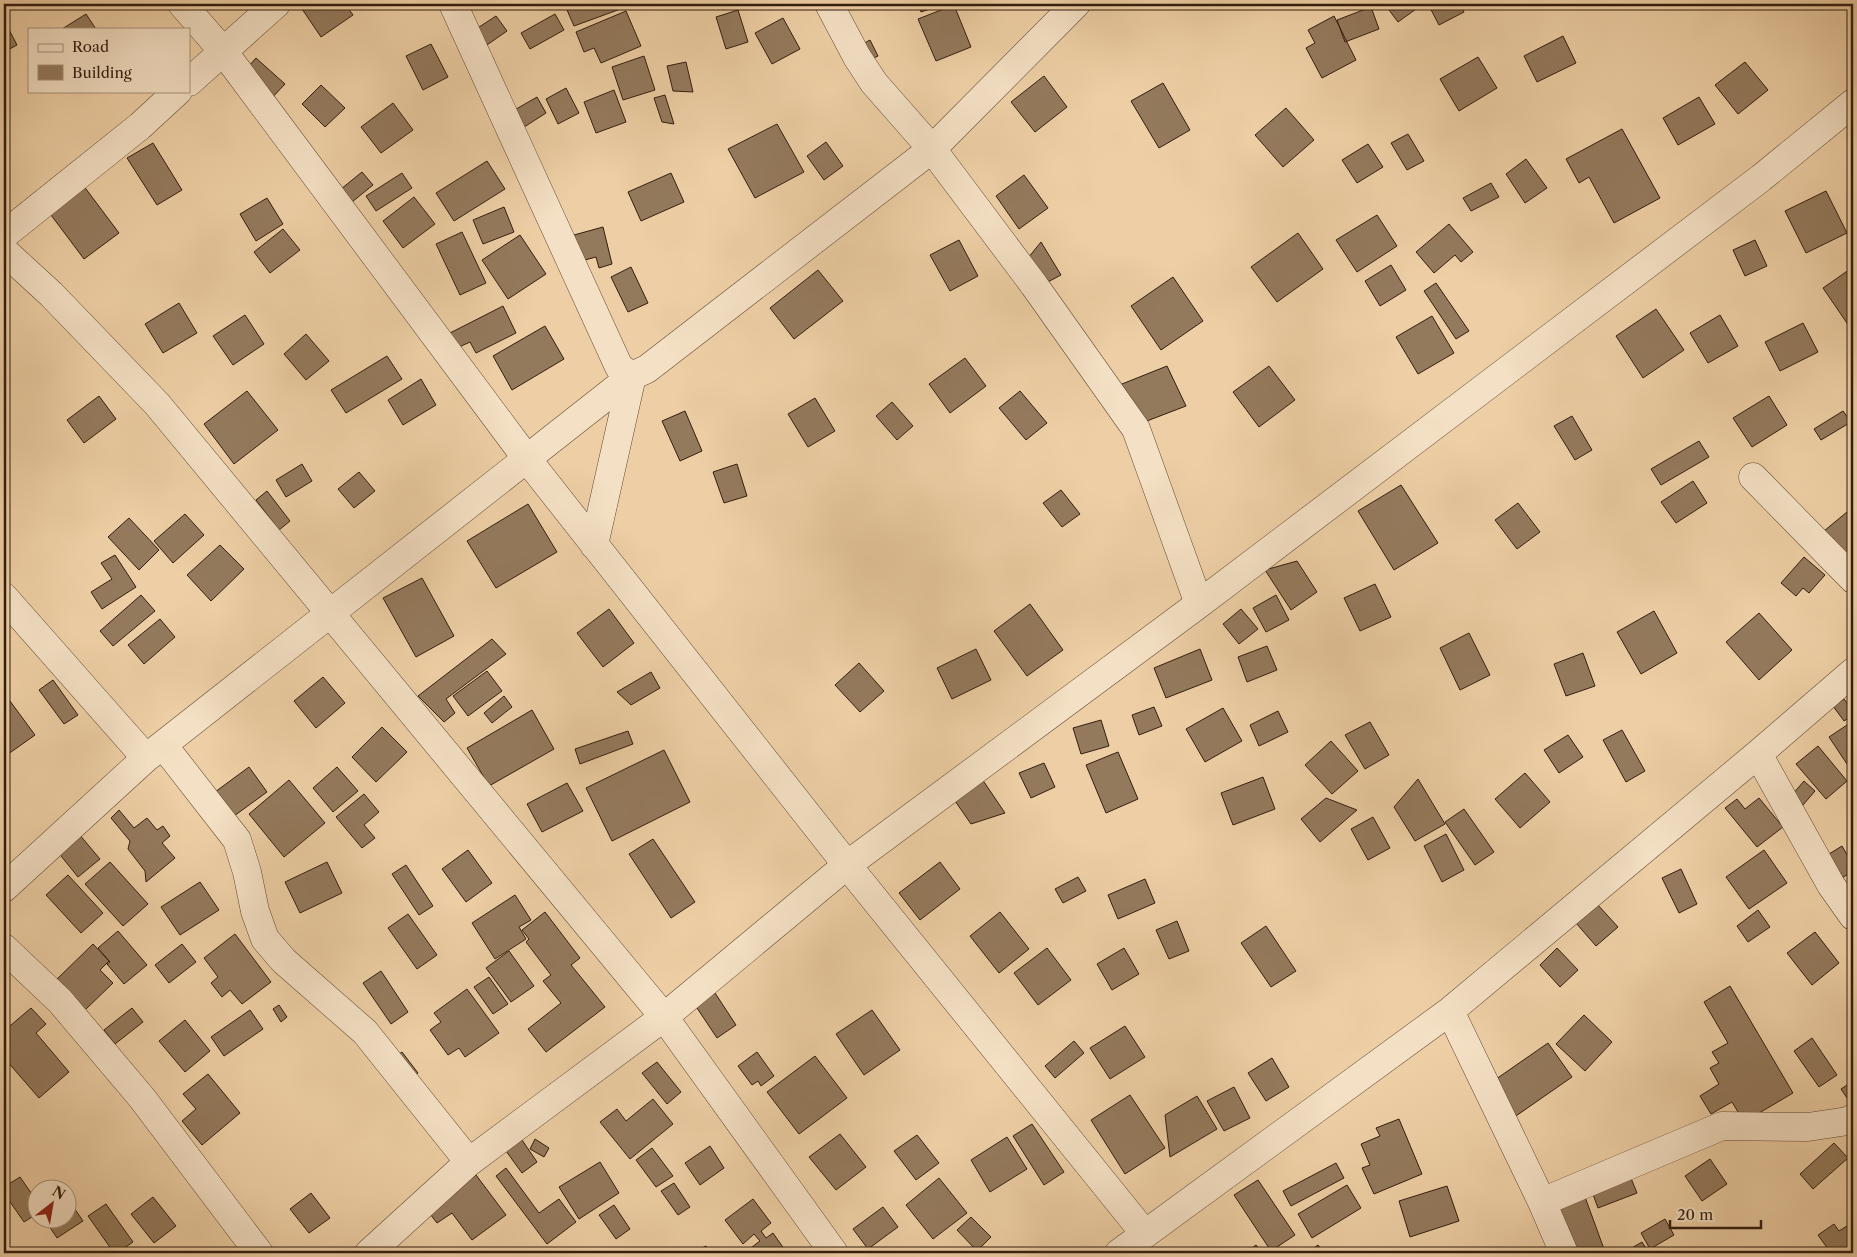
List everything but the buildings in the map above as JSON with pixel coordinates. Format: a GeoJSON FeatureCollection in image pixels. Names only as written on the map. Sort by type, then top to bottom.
{"type":"FeatureCollection","features":[{"type":"Feature","properties":{"kind":"street"},"geometry":{"type":"LineString","coordinates":[[182,4],[223,51],[527,459],[594,545],[846,865],[1145,1234]]}},
{"type":"Feature","properties":{"kind":"street"},"geometry":{"type":"LineString","coordinates":[[190,81],[276,4]]}},
{"type":"Feature","properties":{"kind":"street"},"geometry":{"type":"LineString","coordinates":[[453,4],[619,367],[632,376]]}},
{"type":"Feature","properties":{"kind":"street"},"geometry":{"type":"LineString","coordinates":[[829,4],[857,57],[874,84],[932,150],[1034,285],[1136,429],[1199,604]]}},
{"type":"Feature","properties":{"kind":"street"},"geometry":{"type":"LineString","coordinates":[[4,888],[155,751],[632,376],[647,370],[932,150],[1076,4]]}},
{"type":"Feature","properties":{"kind":"street"},"geometry":{"type":"LineString","coordinates":[[4,235],[140,126],[177,92]]}},
{"type":"Feature","properties":{"kind":"street"},"geometry":{"type":"LineString","coordinates":[[368,1253],[469,1162],[664,1017],[846,865],[1199,604],[1760,178],[1853,103]]}},
{"type":"Feature","properties":{"kind":"street"},"geometry":{"type":"LineString","coordinates":[[4,251],[51,294],[157,404],[664,1017],[834,1253]]}},
{"type":"Feature","properties":{"kind":"street"},"geometry":{"type":"LineString","coordinates":[[594,545],[632,376]]}},
{"type":"Feature","properties":{"kind":"street"},"geometry":{"type":"LineString","coordinates":[[1753,477],[1853,579]]}},
{"type":"Feature","properties":{"kind":"street"},"geometry":{"type":"LineString","coordinates":[[4,597],[155,751],[237,840],[247,872],[255,912],[266,939],[284,961],[365,1032],[469,1162]]}},
{"type":"Feature","properties":{"kind":"street"},"geometry":{"type":"LineString","coordinates":[[1119,1253],[1450,1011],[1758,754],[1853,672]]}},
{"type":"Feature","properties":{"kind":"street"},"geometry":{"type":"LineString","coordinates":[[1758,754],[1832,886],[1853,916]]}},
{"type":"Feature","properties":{"kind":"street"},"geometry":{"type":"LineString","coordinates":[[4,948],[60,1001],[142,1098],[259,1253]]}},
{"type":"Feature","properties":{"kind":"street"},"geometry":{"type":"LineString","coordinates":[[1450,1011],[1542,1202],[1564,1253]]}},
{"type":"Feature","properties":{"kind":"street"},"geometry":{"type":"LineString","coordinates":[[1542,1202],[1722,1126],[1808,1128],[1853,1118]]}}]}
